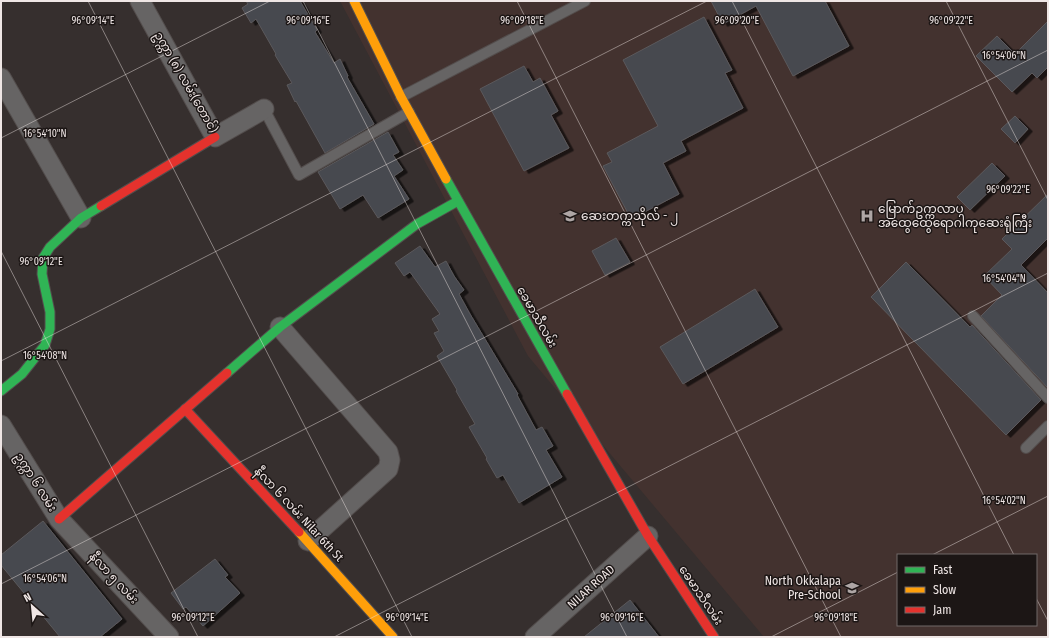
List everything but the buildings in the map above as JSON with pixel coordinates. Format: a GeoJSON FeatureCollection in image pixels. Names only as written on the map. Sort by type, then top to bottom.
{"type":"FeatureCollection","features":[{"type":"Feature","properties":{"kind":"street","name":"ဥက္ကာ (၈) လမ်း(တောင်)"},"geometry":{"type":"LineString","coordinates":[[140,1],[215,137],[264,109]]}},
{"type":"Feature","properties":{"kind":"street","name":"ခေမာသီလမ်း"},"geometry":{"type":"LineString","coordinates":[[354,1],[409,112],[648,536],[714,637]]}},
{"type":"Feature","properties":{"kind":"street"},"geometry":{"type":"LineString","coordinates":[[1,78],[80,218]]}},
{"type":"Feature","properties":{"kind":"street"},"geometry":{"type":"LineString","coordinates":[[1,391],[22,374],[45,345],[50,329],[50,312],[42,274],[44,258],[50,247],[80,218],[215,137]]}},
{"type":"Feature","properties":{"kind":"street"},"geometry":{"type":"LineString","coordinates":[[59,519],[280,327],[417,224],[458,200]]}},
{"type":"Feature","properties":{"kind":"street"},"geometry":{"type":"LineString","coordinates":[[280,327],[388,452],[390,460],[388,469],[308,541]]}},
{"type":"Feature","properties":{"kind":"street","name":"နီလာ ၆ လမ်း Nilar 6th St"},"geometry":{"type":"LineString","coordinates":[[185,409],[308,541],[393,637]]}},
{"type":"Feature","properties":{"kind":"street","name":"ဥက္ကာ ၆ လမ်း"},"geometry":{"type":"LineString","coordinates":[[1,425],[59,519]]}},
{"type":"Feature","properties":{"kind":"street","name":"နီလာ ၅ လမ်း"},"geometry":{"type":"LineString","coordinates":[[59,519],[169,637]]}},
{"type":"Feature","properties":{"kind":"street","name":"NILAR ROAD"},"geometry":{"type":"LineString","coordinates":[[535,637],[648,536]]}},
{"type":"Feature","properties":{"kind":"lane"},"geometry":{"type":"LineString","coordinates":[[401,97],[585,1]]}},
{"type":"Feature","properties":{"kind":"lane"},"geometry":{"type":"LineString","coordinates":[[264,109],[299,175],[409,112]]}},
{"type":"Feature","properties":{"kind":"lane"},"geometry":{"type":"LineString","coordinates":[[973,316],[1048,398]]}},
{"type":"Feature","properties":{"kind":"lane"},"geometry":{"type":"LineString","coordinates":[[1026,448],[1048,426]]}},
{"type":"Feature","properties":{"kind":"shaded area","name":"မြောက်ဥက္ကလာပ အထွေထွေရောဂါကုဆေးရုံကြီး"},"geometry":{"type":"Polygon","coordinates":[[[340,1],[1048,1],[1048,637],[764,637],[528,356],[340,1]]]}},
{"type":"Feature","properties":{"kind":"traffic: fast"},"geometry":{"type":"LineString","coordinates":[[446,179],[567,394]]}},
{"type":"Feature","properties":{"kind":"traffic: fast"},"geometry":{"type":"LineString","coordinates":[[227,373],[280,327],[417,224],[458,201]]}},
{"type":"Feature","properties":{"kind":"traffic: fast"},"geometry":{"type":"LineString","coordinates":[[1,391],[22,374],[45,345],[50,329],[50,312],[42,274],[43,258],[50,247],[81,218],[101,206]]}},
{"type":"Feature","properties":{"kind":"traffic: slow"},"geometry":{"type":"LineString","coordinates":[[354,1],[401,97],[446,179]]}},
{"type":"Feature","properties":{"kind":"traffic: slow"},"geometry":{"type":"LineString","coordinates":[[299,532],[393,637]]}},
{"type":"Feature","properties":{"kind":"traffic: jam"},"geometry":{"type":"LineString","coordinates":[[101,206],[215,137]]}},
{"type":"Feature","properties":{"kind":"traffic: jam"},"geometry":{"type":"LineString","coordinates":[[59,519],[227,373]]}},
{"type":"Feature","properties":{"kind":"traffic: jam"},"geometry":{"type":"LineString","coordinates":[[567,394],[648,536],[714,637]]}},
{"type":"Feature","properties":{"kind":"traffic: jam"},"geometry":{"type":"LineString","coordinates":[[185,409],[299,532]]}},
{"type":"Feature","properties":{"kind":"place","name":"ဆေးတက္ကသိုလ် - ၂"},"geometry":{"type":"Point","coordinates":[570,216]}},
{"type":"Feature","properties":{"kind":"place","name":"မြောက်ဥက္ကလာပ အထွေထွေရောဂါကုဆေးရုံကြီး"},"geometry":{"type":"Point","coordinates":[867,216]}},
{"type":"Feature","properties":{"kind":"place","name":"North Okkalapa Pre-School"},"geometry":{"type":"Point","coordinates":[852,588]}}]}
